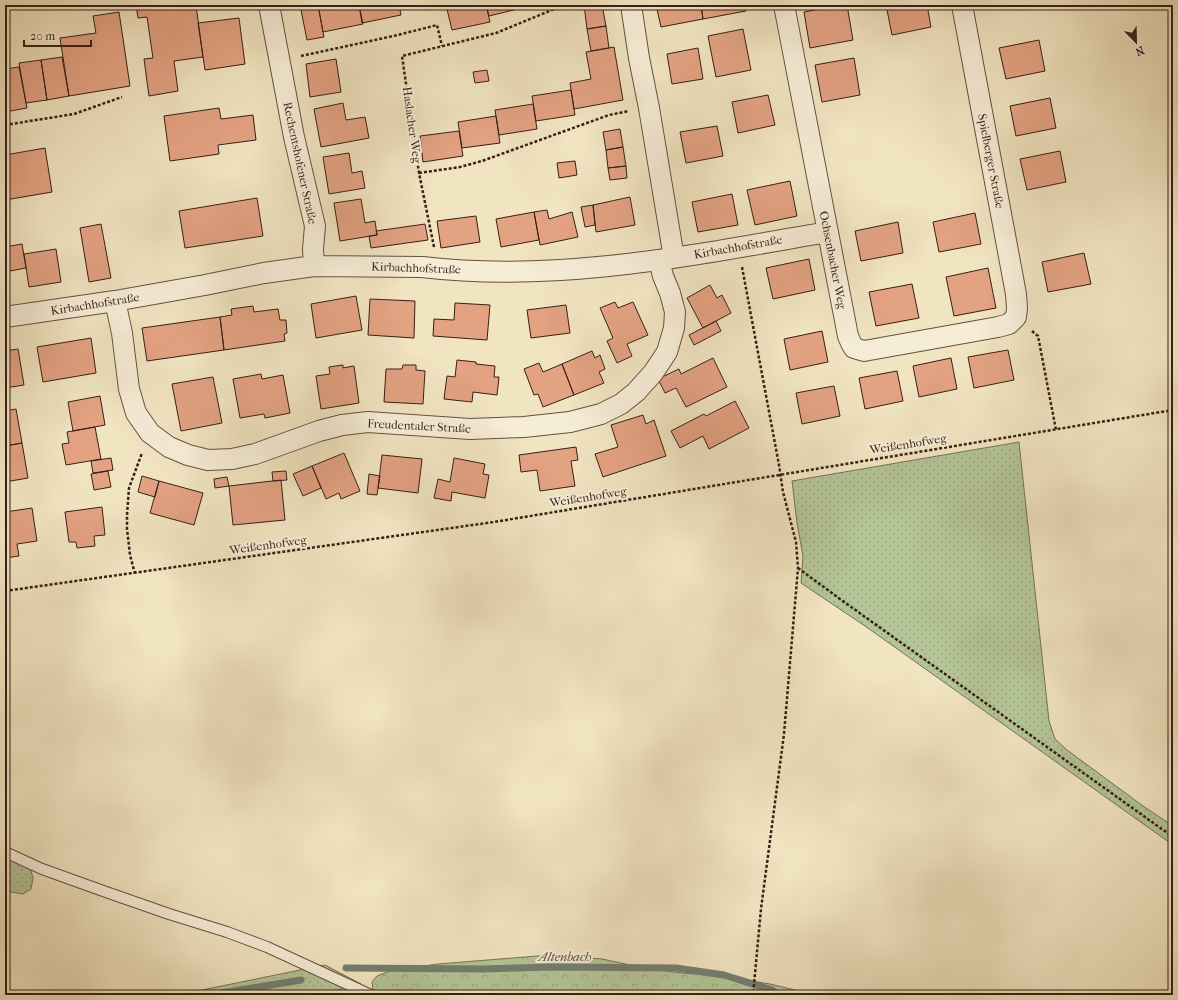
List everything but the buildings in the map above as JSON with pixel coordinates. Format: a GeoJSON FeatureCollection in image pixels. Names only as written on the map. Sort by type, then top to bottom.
{"type":"FeatureCollection","features":[{"type":"Feature","properties":{"kind":"street","name":"Rechentshofener Straße"},"geometry":{"type":"LineString","coordinates":[[269,5],[294,137],[315,226],[313,249],[314,266]]}},
{"type":"Feature","properties":{"kind":"street"},"geometry":{"type":"LineString","coordinates":[[631,5],[639,58],[649,108],[666,259]]}},
{"type":"Feature","properties":{"kind":"street","name":"Ochsenbacher Weg"},"geometry":{"type":"LineString","coordinates":[[784,5],[848,336],[854,348],[864,351],[998,327],[1009,324],[1016,317]]}},
{"type":"Feature","properties":{"kind":"street","name":"Spielberger Straße"},"geometry":{"type":"LineString","coordinates":[[962,5],[1016,294],[1016,317]]}},
{"type":"Feature","properties":{"kind":"street","name":"Kirbachhofstraße"},"geometry":{"type":"LineString","coordinates":[[5,317],[115,301],[205,285],[264,272],[314,266],[422,267],[492,272],[553,271],[666,259],[828,232]]}},
{"type":"Feature","properties":{"kind":"street","name":"Freudentaler Straße"},"geometry":{"type":"LineString","coordinates":[[115,301],[122,333],[129,389],[136,413],[150,433],[169,447],[188,455],[208,460],[232,459],[255,454],[319,431],[342,425],[368,422],[470,429],[524,428],[570,422],[601,414],[621,404],[636,392],[653,373],[667,352],[674,328],[675,312],[670,293],[663,276],[666,259]]}},
{"type":"Feature","properties":{"kind":"lane"},"geometry":{"type":"LineString","coordinates":[[5,852],[42,869],[267,947],[371,995]]}},
{"type":"Feature","properties":{"kind":"path","name":"Haslacher Weg"},"geometry":{"type":"LineString","coordinates":[[564,5],[496,33],[402,56],[419,173],[468,165],[609,115],[649,108]]}},
{"type":"Feature","properties":{"kind":"path"},"geometry":{"type":"LineString","coordinates":[[279,60],[398,35],[437,25],[442,46]]}},
{"type":"Feature","properties":{"kind":"path"},"geometry":{"type":"LineString","coordinates":[[5,124],[74,114],[122,97]]}},
{"type":"Feature","properties":{"kind":"path"},"geometry":{"type":"LineString","coordinates":[[419,173],[439,269]]}},
{"type":"Feature","properties":{"kind":"path"},"geometry":{"type":"LineString","coordinates":[[742,266],[783,492],[796,542],[798,568],[784,734],[761,909],[753,995]]}},
{"type":"Feature","properties":{"kind":"path"},"geometry":{"type":"LineString","coordinates":[[1016,317],[1038,336],[1056,430]]}},
{"type":"Feature","properties":{"kind":"path","name":"Weißenhofweg"},"geometry":{"type":"LineString","coordinates":[[5,591],[135,574],[494,522],[1173,410]]}},
{"type":"Feature","properties":{"kind":"path"},"geometry":{"type":"LineString","coordinates":[[135,574],[126,529],[129,488],[150,433]]}},
{"type":"Feature","properties":{"kind":"path"},"geometry":{"type":"LineString","coordinates":[[798,568],[1173,837]]}},
{"type":"Feature","properties":{"kind":"green space"},"geometry":{"type":"Polygon","coordinates":[[[1019,442],[1049,721],[1055,739],[1067,750],[1143,806],[1173,826],[1173,845],[865,626],[801,583],[803,556],[792,481],[1019,442]]]}},
{"type":"Feature","properties":{"kind":"green space"},"geometry":{"type":"Polygon","coordinates":[[[5,848],[27,857],[33,878],[31,889],[23,894],[5,891],[5,848]]]}},
{"type":"Feature","properties":{"kind":"green space"},"geometry":{"type":"Polygon","coordinates":[[[550,955],[602,959],[644,968],[721,976],[770,984],[795,990],[803,995],[552,995],[541,992],[518,995],[382,995],[373,990],[372,982],[377,976],[390,971],[438,964],[550,955]]]}},
{"type":"Feature","properties":{"kind":"green space"},"geometry":{"type":"Polygon","coordinates":[[[325,965],[361,984],[318,995],[171,995],[202,990],[325,965]]]}},
{"type":"Feature","properties":{"kind":"waterway","name":"Altenbach"},"geometry":{"type":"LineString","coordinates":[[346,968],[676,968],[724,975],[772,990],[779,995]]}},
{"type":"Feature","properties":{"kind":"waterway","name":"Altenbach"},"geometry":{"type":"LineString","coordinates":[[210,995],[301,980]]}}]}
